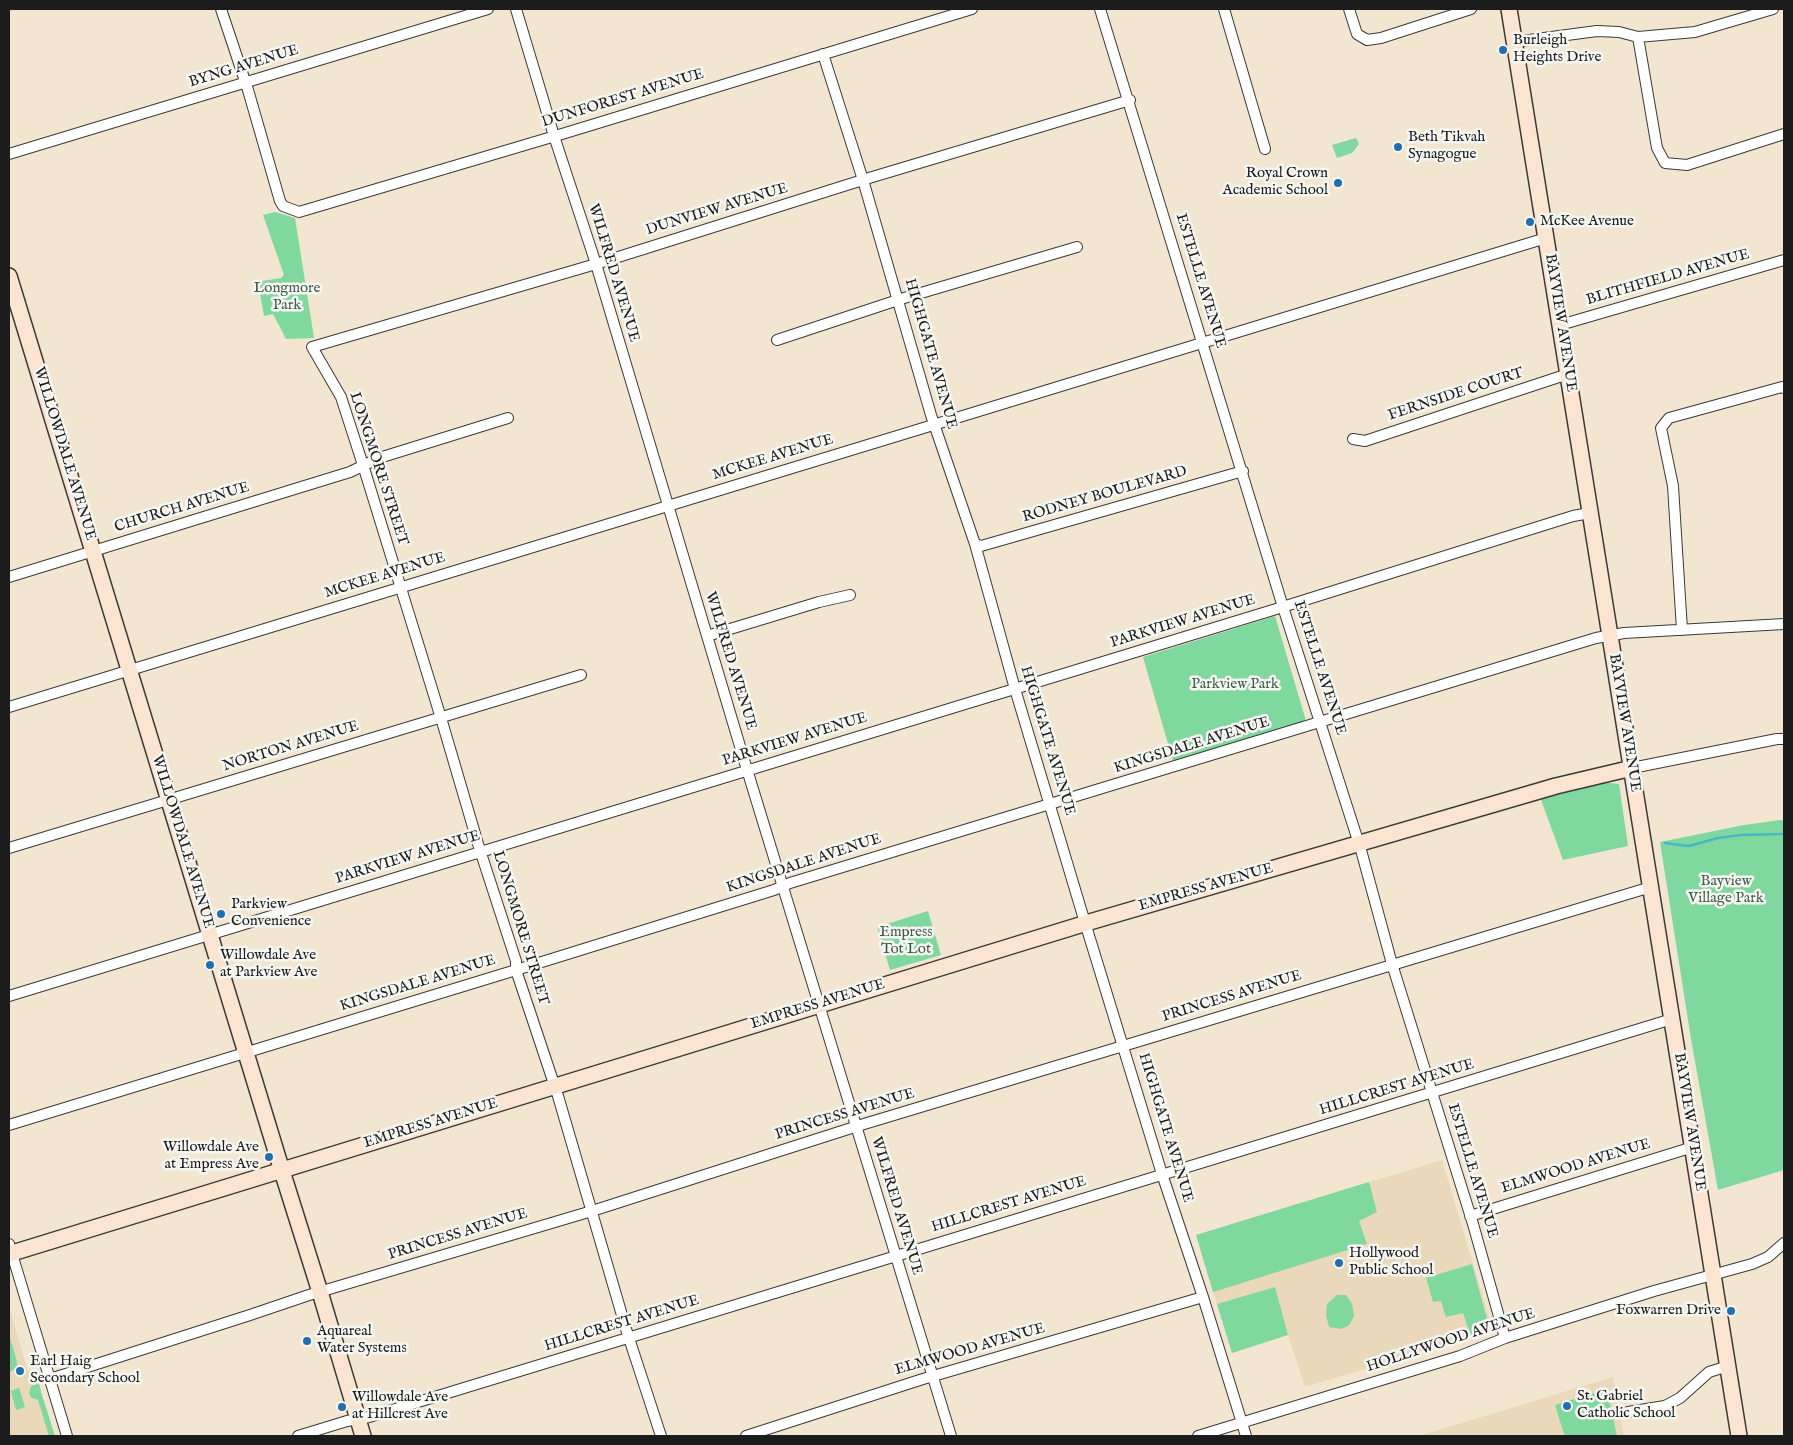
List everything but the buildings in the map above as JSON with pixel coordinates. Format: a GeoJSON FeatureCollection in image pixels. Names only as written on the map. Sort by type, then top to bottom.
{"type":"FeatureCollection","features":[{"type":"Feature","properties":{"kind":"street"},"geometry":{"type":"LineString","coordinates":[[222,9],[245,82]]}},
{"type":"Feature","properties":{"kind":"street","name":"BYNG AVENUE"},"geometry":{"type":"LineString","coordinates":[[9,154],[488,9]]}},
{"type":"Feature","properties":{"kind":"street","name":"WILFRED AVENUE"},"geometry":{"type":"LineString","coordinates":[[516,9],[554,136],[596,264],[782,886],[951,1436]]}},
{"type":"Feature","properties":{"kind":"street","name":"DUNFOREST AVENUE"},"geometry":{"type":"LineString","coordinates":[[245,82],[280,201],[283,206],[299,212],[972,9]]}},
{"type":"Feature","properties":{"kind":"street","name":"ESTELLE AVENUE"},"geometry":{"type":"LineString","coordinates":[[1100,9],[1130,100],[1283,607],[1358,842],[1392,964],[1506,1338]]}},
{"type":"Feature","properties":{"kind":"street"},"geometry":{"type":"LineString","coordinates":[[1224,9],[1265,149]]}},
{"type":"Feature","properties":{"kind":"street"},"geometry":{"type":"LineString","coordinates":[[1349,9],[1357,34],[1367,40],[1382,38],[1470,9]]}},
{"type":"Feature","properties":{"kind":"street","name":"BAYVIEW AVENUE"},"geometry":{"type":"LineString","coordinates":[[1509,9],[1739,1436]]}},
{"type":"Feature","properties":{"kind":"street"},"geometry":{"type":"LineString","coordinates":[[1514,42],[1597,31],[1619,32],[1638,37],[1695,32],[1773,9]]}},
{"type":"Feature","properties":{"kind":"street"},"geometry":{"type":"LineString","coordinates":[[1638,37],[1658,148],[1665,163],[1687,165],[1784,134]]}},
{"type":"Feature","properties":{"kind":"street","name":"HIGHGATE AVENUE"},"geometry":{"type":"LineString","coordinates":[[823,54],[863,180],[934,424],[975,544],[1015,689],[1051,804],[1085,923],[1162,1174],[1246,1436]]}},
{"type":"Feature","properties":{"kind":"street","name":"DUNVIEW AVENUE"},"geometry":{"type":"LineString","coordinates":[[312,347],[596,264],[863,180],[1130,100]]}},
{"type":"Feature","properties":{"kind":"street","name":"MCKEE AVENUE"},"geometry":{"type":"LineString","coordinates":[[9,707],[1546,238]]}},
{"type":"Feature","properties":{"kind":"street"},"geometry":{"type":"LineString","coordinates":[[777,340],[898,300],[1077,247]]}},
{"type":"Feature","properties":{"kind":"street","name":"BLITHFIELD AVENUE"},"geometry":{"type":"LineString","coordinates":[[1560,325],[1784,260]]}},
{"type":"Feature","properties":{"kind":"street","name":"WILLOWDALE AVENUE"},"geometry":{"type":"LineString","coordinates":[[9,276],[363,1436]]}},
{"type":"Feature","properties":{"kind":"street","name":"LONGMORE STREET"},"geometry":{"type":"LineString","coordinates":[[312,347],[341,397],[363,465],[480,851],[516,961],[516,970],[555,1086],[629,1338],[661,1436]]}},
{"type":"Feature","properties":{"kind":"street","name":"FERNSIDE COURT"},"geometry":{"type":"LineString","coordinates":[[1353,439],[1365,441],[1568,374]]}},
{"type":"Feature","properties":{"kind":"street"},"geometry":{"type":"LineString","coordinates":[[1682,630],[1672,486],[1661,428],[1669,418],[1784,388]]}},
{"type":"Feature","properties":{"kind":"street","name":"CHURCH AVENUE"},"geometry":{"type":"LineString","coordinates":[[9,577],[350,472],[379,458],[508,418]]}},
{"type":"Feature","properties":{"kind":"street","name":"RODNEY BOULEVARD"},"geometry":{"type":"LineString","coordinates":[[975,544],[981,546],[1243,471]]}},
{"type":"Feature","properties":{"kind":"street","name":"PARKVIEW AVENUE"},"geometry":{"type":"LineString","coordinates":[[9,996],[1283,607],[1575,515],[1590,513]]}},
{"type":"Feature","properties":{"kind":"street"},"geometry":{"type":"LineString","coordinates":[[708,636],[819,602],[850,595]]}},
{"type":"Feature","properties":{"kind":"street","name":"KINGSDALE AVENUE"},"geometry":{"type":"LineString","coordinates":[[9,1125],[516,970],[782,886],[1610,635],[1784,624]]}},
{"type":"Feature","properties":{"kind":"street","name":"NORTON AVENUE"},"geometry":{"type":"LineString","coordinates":[[9,848],[581,676]]}},
{"type":"Feature","properties":{"kind":"street"},"geometry":{"type":"LineString","coordinates":[[1632,768],[1784,739]]}},
{"type":"Feature","properties":{"kind":"street","name":"EMPRESS AVENUE"},"geometry":{"type":"LineString","coordinates":[[10,1251],[282,1171],[1085,923],[1358,842],[1556,786],[1632,768]]}},
{"type":"Feature","properties":{"kind":"street","name":"PRINCESS AVENUE"},"geometry":{"type":"LineString","coordinates":[[50,1379],[320,1292],[592,1211],[856,1127],[1650,887]]}},
{"type":"Feature","properties":{"kind":"street","name":"HILLCREST AVENUE"},"geometry":{"type":"LineString","coordinates":[[298,1436],[629,1338],[1672,1019]]}},
{"type":"Feature","properties":{"kind":"street","name":"ELMWOOD AVENUE"},"geometry":{"type":"LineString","coordinates":[[1470,1216],[1693,1147]]}},
{"type":"Feature","properties":{"kind":"street"},"geometry":{"type":"LineString","coordinates":[[1713,1274],[1752,1264],[1768,1257],[1784,1243]]}},
{"type":"Feature","properties":{"kind":"street"},"geometry":{"type":"LineString","coordinates":[[10,1251],[67,1436]]}},
{"type":"Feature","properties":{"kind":"street","name":"HOLLYWOOD AVENUE"},"geometry":{"type":"LineString","coordinates":[[1198,1436],[1460,1356],[1506,1338],[1713,1274]]}},
{"type":"Feature","properties":{"kind":"street","name":"ELMWOOD AVENUE"},"geometry":{"type":"LineString","coordinates":[[746,1436],[933,1376],[1203,1297]]}},
{"type":"Feature","properties":{"kind":"street"},"geometry":{"type":"LineString","coordinates":[[1628,1412],[1665,1406],[1680,1398],[1709,1372],[1728,1366]]}},
{"type":"Feature","properties":{"kind":"shaded area","name":"Hollywood Public School"},"geometry":{"type":"Polygon","coordinates":[[[1442,1160],[1493,1330],[1305,1387],[1288,1335],[1232,1353],[1196,1235],[1442,1160]]]}},
{"type":"Feature","properties":{"kind":"shaded area","name":"Earl Haig Secondary School"},"geometry":{"type":"Polygon","coordinates":[[[9,1307],[28,1371],[35,1372],[55,1436],[9,1436],[9,1307]]]}},
{"type":"Feature","properties":{"kind":"shaded area","name":"St. Gabriel Catholic School"},"geometry":{"type":"Polygon","coordinates":[[[1613,1377],[1624,1436],[1419,1436],[1613,1377]]]}},
{"type":"Feature","properties":{"kind":"green space"},"geometry":{"type":"Polygon","coordinates":[[[1356,138],[1359,144],[1352,153],[1337,158],[1332,145],[1356,138]]]}},
{"type":"Feature","properties":{"kind":"green space","name":"Longmore Park"},"geometry":{"type":"Polygon","coordinates":[[[275,212],[295,218],[314,338],[286,339],[273,314],[264,316],[259,288],[256,282],[281,278],[284,275],[263,215],[275,212]]]}},
{"type":"Feature","properties":{"kind":"green space","name":"Parkview Park"},"geometry":{"type":"Polygon","coordinates":[[[1275,616],[1306,721],[1173,761],[1143,657],[1275,616]]]}},
{"type":"Feature","properties":{"kind":"green space"},"geometry":{"type":"Polygon","coordinates":[[[1601,782],[1619,784],[1628,846],[1563,860],[1540,797],[1601,782]]]}},
{"type":"Feature","properties":{"kind":"green space","name":"Bayview Village Park"},"geometry":{"type":"Polygon","coordinates":[[[1784,821],[1784,1170],[1718,1190],[1691,1039],[1660,842],[1744,825],[1784,821]]]}},
{"type":"Feature","properties":{"kind":"green space","name":"Empress Tot Lot"},"geometry":{"type":"Polygon","coordinates":[[[928,911],[941,955],[890,970],[877,927],[928,911]]]}},
{"type":"Feature","properties":{"kind":"green space"},"geometry":{"type":"Polygon","coordinates":[[[1369,1182],[1377,1212],[1359,1221],[1367,1244],[1213,1292],[1196,1235],[1369,1182]]]}},
{"type":"Feature","properties":{"kind":"green space"},"geometry":{"type":"Polygon","coordinates":[[[1472,1264],[1489,1329],[1486,1332],[1471,1336],[1463,1313],[1446,1317],[1441,1301],[1433,1302],[1426,1278],[1472,1264]]]}},
{"type":"Feature","properties":{"kind":"green space"},"geometry":{"type":"Polygon","coordinates":[[[1275,1287],[1288,1335],[1232,1353],[1217,1304],[1275,1287]]]}},
{"type":"Feature","properties":{"kind":"green space"},"geometry":{"type":"Polygon","coordinates":[[[1337,1295],[1346,1295],[1352,1304],[1354,1316],[1349,1325],[1342,1329],[1329,1327],[1326,1315],[1327,1304],[1337,1295]]]}},
{"type":"Feature","properties":{"kind":"green space"},"geometry":{"type":"Polygon","coordinates":[[[9,1334],[17,1368],[9,1372],[9,1334]]]}},
{"type":"Feature","properties":{"kind":"green space"},"geometry":{"type":"Polygon","coordinates":[[[39,1383],[55,1436],[49,1436],[38,1400],[32,1398],[29,1394],[31,1386],[39,1383]]]}},
{"type":"Feature","properties":{"kind":"green space"},"geometry":{"type":"Polygon","coordinates":[[[19,1388],[25,1407],[16,1410],[11,1391],[19,1388]]]}},
{"type":"Feature","properties":{"kind":"green space"},"geometry":{"type":"Polygon","coordinates":[[[1607,1389],[1617,1436],[1570,1436],[1564,1434],[1555,1405],[1607,1389]]]}},
{"type":"Feature","properties":{"kind":"waterway"},"geometry":{"type":"LineString","coordinates":[[1665,843],[1689,846],[1718,838],[1741,835],[1784,834]]}},
{"type":"Feature","properties":{"kind":"place","name":"Burleigh Heights Drive"},"geometry":{"type":"Point","coordinates":[1503,50]}},
{"type":"Feature","properties":{"kind":"place","name":"Beth Tikvah Synagogue"},"geometry":{"type":"Point","coordinates":[1398,147]}},
{"type":"Feature","properties":{"kind":"place","name":"Royal Crown Academic School"},"geometry":{"type":"Point","coordinates":[1338,183]}},
{"type":"Feature","properties":{"kind":"place","name":"McKee Avenue"},"geometry":{"type":"Point","coordinates":[1530,222]}},
{"type":"Feature","properties":{"kind":"place","name":"Parkview Convenience"},"geometry":{"type":"Point","coordinates":[221,914]}},
{"type":"Feature","properties":{"kind":"place","name":"Willowdale Ave at Parkview Ave"},"geometry":{"type":"Point","coordinates":[210,965]}},
{"type":"Feature","properties":{"kind":"place","name":"Willowdale Ave at Empress Ave"},"geometry":{"type":"Point","coordinates":[269,1157]}},
{"type":"Feature","properties":{"kind":"place","name":"Hollywood Public School"},"geometry":{"type":"Point","coordinates":[1339,1263]}},
{"type":"Feature","properties":{"kind":"place","name":"Foxwarren Drive"},"geometry":{"type":"Point","coordinates":[1731,1311]}},
{"type":"Feature","properties":{"kind":"place","name":"Aquareal Water Systems"},"geometry":{"type":"Point","coordinates":[307,1341]}},
{"type":"Feature","properties":{"kind":"place","name":"Earl Haig Secondary School"},"geometry":{"type":"Point","coordinates":[20,1371]}},
{"type":"Feature","properties":{"kind":"place","name":"St. Gabriel Catholic School"},"geometry":{"type":"Point","coordinates":[1567,1406]}},
{"type":"Feature","properties":{"kind":"place","name":"Willowdale Ave at Hillcrest Ave"},"geometry":{"type":"Point","coordinates":[342,1407]}}]}
